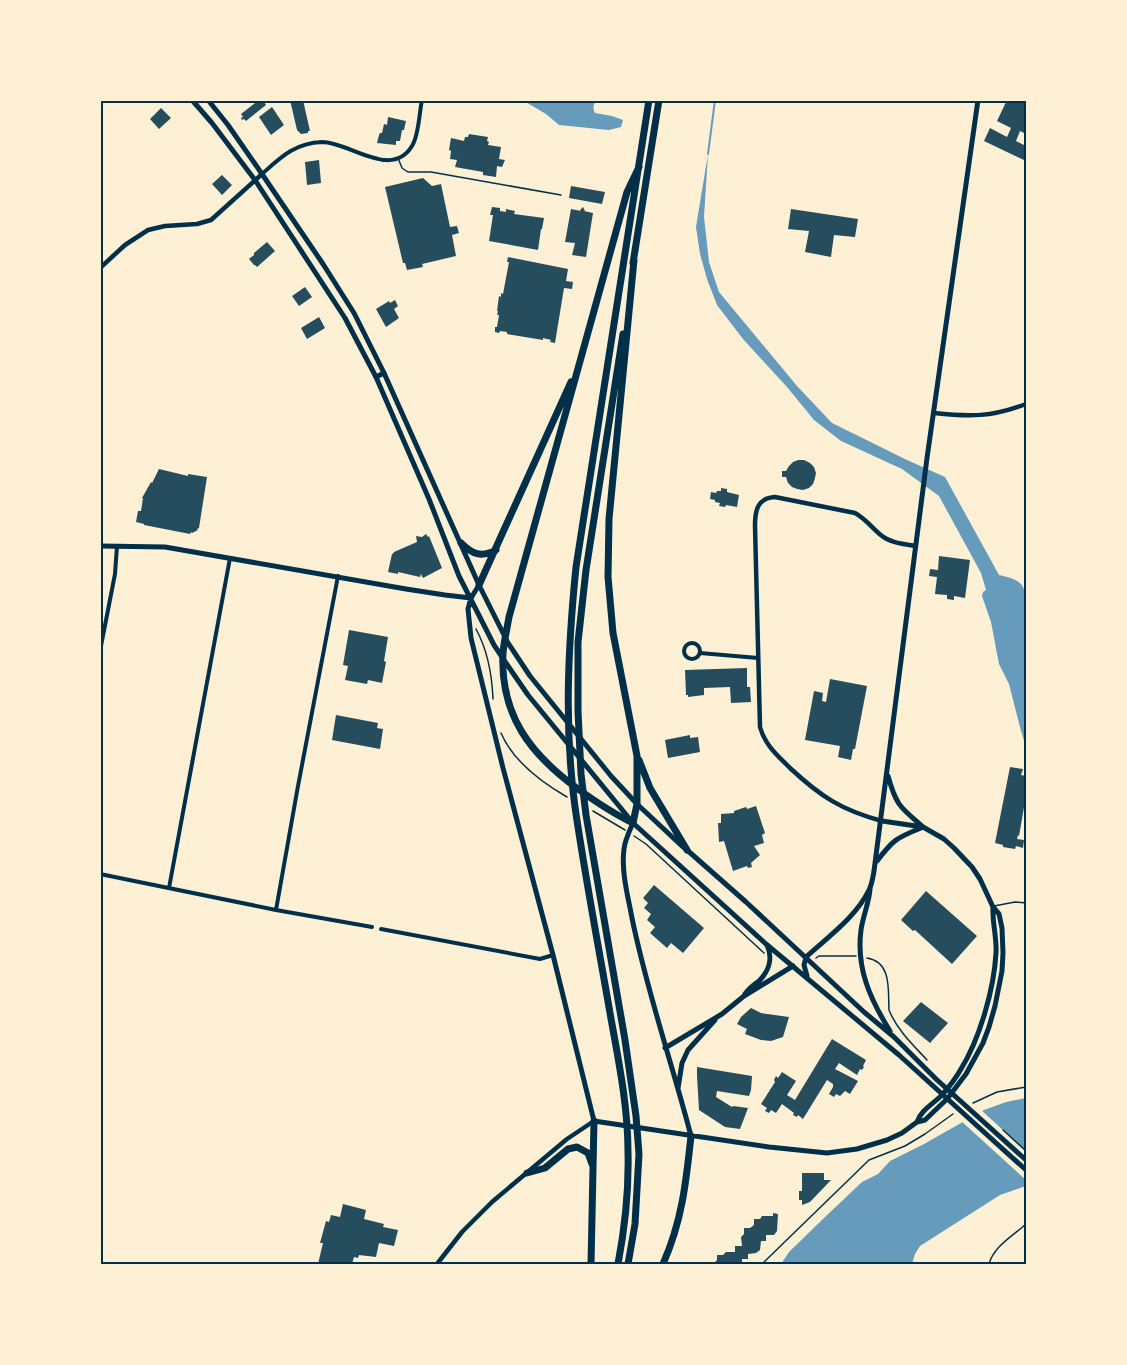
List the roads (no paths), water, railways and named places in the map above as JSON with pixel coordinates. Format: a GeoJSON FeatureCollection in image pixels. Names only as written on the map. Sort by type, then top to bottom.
{"type":"FeatureCollection","features":[{"type":"Feature","properties":{"kind":"highway"},"geometry":{"type":"LineString","coordinates":[[618,1264],[625,1223],[628,1153],[624,1102],[577,821],[570,761],[568,680],[576,567],[649,100]]}},
{"type":"Feature","properties":{"kind":"highway"},"geometry":{"type":"LineString","coordinates":[[628,1264],[635,1224],[639,1154],[634,1104],[588,828],[580,758],[578,642],[586,570],[659,100]]}},
{"type":"Feature","properties":{"kind":"highway"},"geometry":{"type":"LineString","coordinates":[[639,167],[627,192],[508,624],[503,651],[503,675],[516,723],[539,757],[558,774],[612,813],[633,823],[642,773]]}},
{"type":"Feature","properties":{"kind":"highway"},"geometry":{"type":"LineString","coordinates":[[634,260],[609,519],[608,577],[613,633],[642,773],[687,850]]}},
{"type":"Feature","properties":{"kind":"highway"},"geometry":{"type":"LineString","coordinates":[[479,585],[580,360]]}},
{"type":"Feature","properties":{"kind":"highway"},"geometry":{"type":"LineString","coordinates":[[461,543],[468,551],[475,554],[484,555],[495,550]]}},
{"type":"Feature","properties":{"kind":"highway"},"geometry":{"type":"LineString","coordinates":[[591,1264],[594,1121]]}},
{"type":"Feature","properties":{"kind":"highway"},"geometry":{"type":"LineString","coordinates":[[663,1264],[673,1242],[680,1216],[691,1136]]}},
{"type":"Feature","properties":{"kind":"highway"},"geometry":{"type":"LineString","coordinates":[[527,1173],[545,1168],[568,1149],[577,1147],[588,1153],[593,1167]]}},
{"type":"Feature","properties":{"kind":"main road"},"geometry":{"type":"LineString","coordinates":[[192,100],[255,180],[345,318],[376,377],[429,499],[459,576],[494,645],[521,686],[633,823],[766,944],[899,1055],[1026,1170]]}},
{"type":"Feature","properties":{"kind":"main road"},"geometry":{"type":"LineString","coordinates":[[208,100],[262,174],[354,313],[384,373],[479,585],[508,643],[530,676],[611,776],[637,804],[1026,1160]]}},
{"type":"Feature","properties":{"kind":"main road"},"geometry":{"type":"LineString","coordinates":[[894,1037],[867,988],[861,965],[860,948],[882,821],[922,492],[978,100]]}},
{"type":"Feature","properties":{"kind":"main road"},"geometry":{"type":"LineString","coordinates":[[376,377],[384,373]]}},
{"type":"Feature","properties":{"kind":"main road"},"geometry":{"type":"LineString","coordinates":[[100,546],[165,547],[445,596],[471,598]]}},
{"type":"Feature","properties":{"kind":"main road"},"geometry":{"type":"LineString","coordinates":[[479,585],[471,598],[468,609],[471,638],[594,1121],[783,1149],[827,1153],[857,1149],[902,1133],[917,1122],[925,1120],[958,1086],[989,1027],[1003,953],[999,914],[972,867],[961,854],[944,839],[923,827],[898,805],[887,773]]}},
{"type":"Feature","properties":{"kind":"main road"},"geometry":{"type":"LineString","coordinates":[[882,821],[923,827]]}},
{"type":"Feature","properties":{"kind":"main road"},"geometry":{"type":"LineString","coordinates":[[633,823],[624,850],[624,876],[640,956],[691,1136]]}},
{"type":"Feature","properties":{"kind":"main road"},"geometry":{"type":"LineString","coordinates":[[876,862],[895,840],[923,827]]}},
{"type":"Feature","properties":{"kind":"main road"},"geometry":{"type":"LineString","coordinates":[[811,981],[805,970],[806,957],[850,916],[870,889]]}},
{"type":"Feature","properties":{"kind":"main road"},"geometry":{"type":"LineString","coordinates":[[744,996],[748,988],[761,979],[766,971],[771,952],[766,944]]}},
{"type":"Feature","properties":{"kind":"main road"},"geometry":{"type":"LineString","coordinates":[[678,1090],[682,1064],[688,1050],[722,1014],[744,996],[793,966]]}},
{"type":"Feature","properties":{"kind":"main road"},"geometry":{"type":"LineString","coordinates":[[665,1048],[722,1014]]}},
{"type":"Feature","properties":{"kind":"street"},"geometry":{"type":"LineString","coordinates":[[100,268],[126,245],[148,230],[211,220],[290,150],[314,143],[328,142],[380,160],[398,158],[407,152],[416,138],[422,100]]}},
{"type":"Feature","properties":{"kind":"street"},"geometry":{"type":"LineString","coordinates":[[933,413],[985,416],[1026,404]]}},
{"type":"Feature","properties":{"kind":"street"},"geometry":{"type":"LineString","coordinates":[[882,821],[866,817],[822,796],[769,747],[763,737],[760,727],[755,517],[761,502],[769,497],[775,497],[855,513],[864,518],[888,540],[915,546]]}},
{"type":"Feature","properties":{"kind":"street"},"geometry":{"type":"LineString","coordinates":[[100,651],[115,574],[117,546]]}},
{"type":"Feature","properties":{"kind":"street"},"geometry":{"type":"LineString","coordinates":[[169,888],[230,558]]}},
{"type":"Feature","properties":{"kind":"street"},"geometry":{"type":"LineString","coordinates":[[276,910],[338,576]]}},
{"type":"Feature","properties":{"kind":"street"},"geometry":{"type":"LineString","coordinates":[[100,605],[108,607]]}},
{"type":"Feature","properties":{"kind":"street"},"geometry":{"type":"LineString","coordinates":[[690,643],[696,644],[700,653],[696,658],[688,658],[685,649],[690,643]]}},
{"type":"Feature","properties":{"kind":"street"},"geometry":{"type":"LineString","coordinates":[[700,653],[758,658]]}},
{"type":"Feature","properties":{"kind":"street"},"geometry":{"type":"LineString","coordinates":[[100,874],[372,927]]}},
{"type":"Feature","properties":{"kind":"street"},"geometry":{"type":"LineString","coordinates":[[381,929],[518,956],[540,959],[553,955]]}},
{"type":"Feature","properties":{"kind":"street"},"geometry":{"type":"LineString","coordinates":[[437,1264],[452,1243],[476,1217],[567,1138],[594,1121]]}},
{"type":"Feature","properties":{"kind":"lane"},"geometry":{"type":"LineString","coordinates":[[398,158],[402,168],[408,172],[431,172],[561,195]]}},
{"type":"Feature","properties":{"kind":"lane"},"geometry":{"type":"LineString","coordinates":[[993,907],[1015,902],[1026,903]]}},
{"type":"Feature","properties":{"kind":"water"},"geometry":{"type":"Polygon","coordinates":[[[524,101],[599,101],[594,105],[595,113],[623,120],[621,127],[609,130],[559,125],[524,101]]]}},
{"type":"Feature","properties":{"kind":"water"},"geometry":{"type":"Polygon","coordinates":[[[708,154],[704,217],[709,262],[719,292],[797,386],[832,423],[945,477],[999,575],[1008,577],[1023,586],[1026,611],[1026,745],[1009,684],[999,664],[991,622],[982,596],[986,590],[981,573],[939,496],[902,469],[841,441],[814,420],[743,339],[717,305],[700,254],[696,227],[708,154]]]}},
{"type":"Feature","properties":{"kind":"water"},"geometry":{"type":"Polygon","coordinates":[[[1026,1098],[1026,1186],[1000,1195],[920,1246],[912,1264],[781,1264],[789,1252],[862,1182],[878,1174],[890,1161],[984,1110],[1026,1098]]]}},
{"type":"Feature","properties":{"kind":"waterway"},"geometry":{"type":"LineString","coordinates":[[708,154],[715,100]]}}]}
